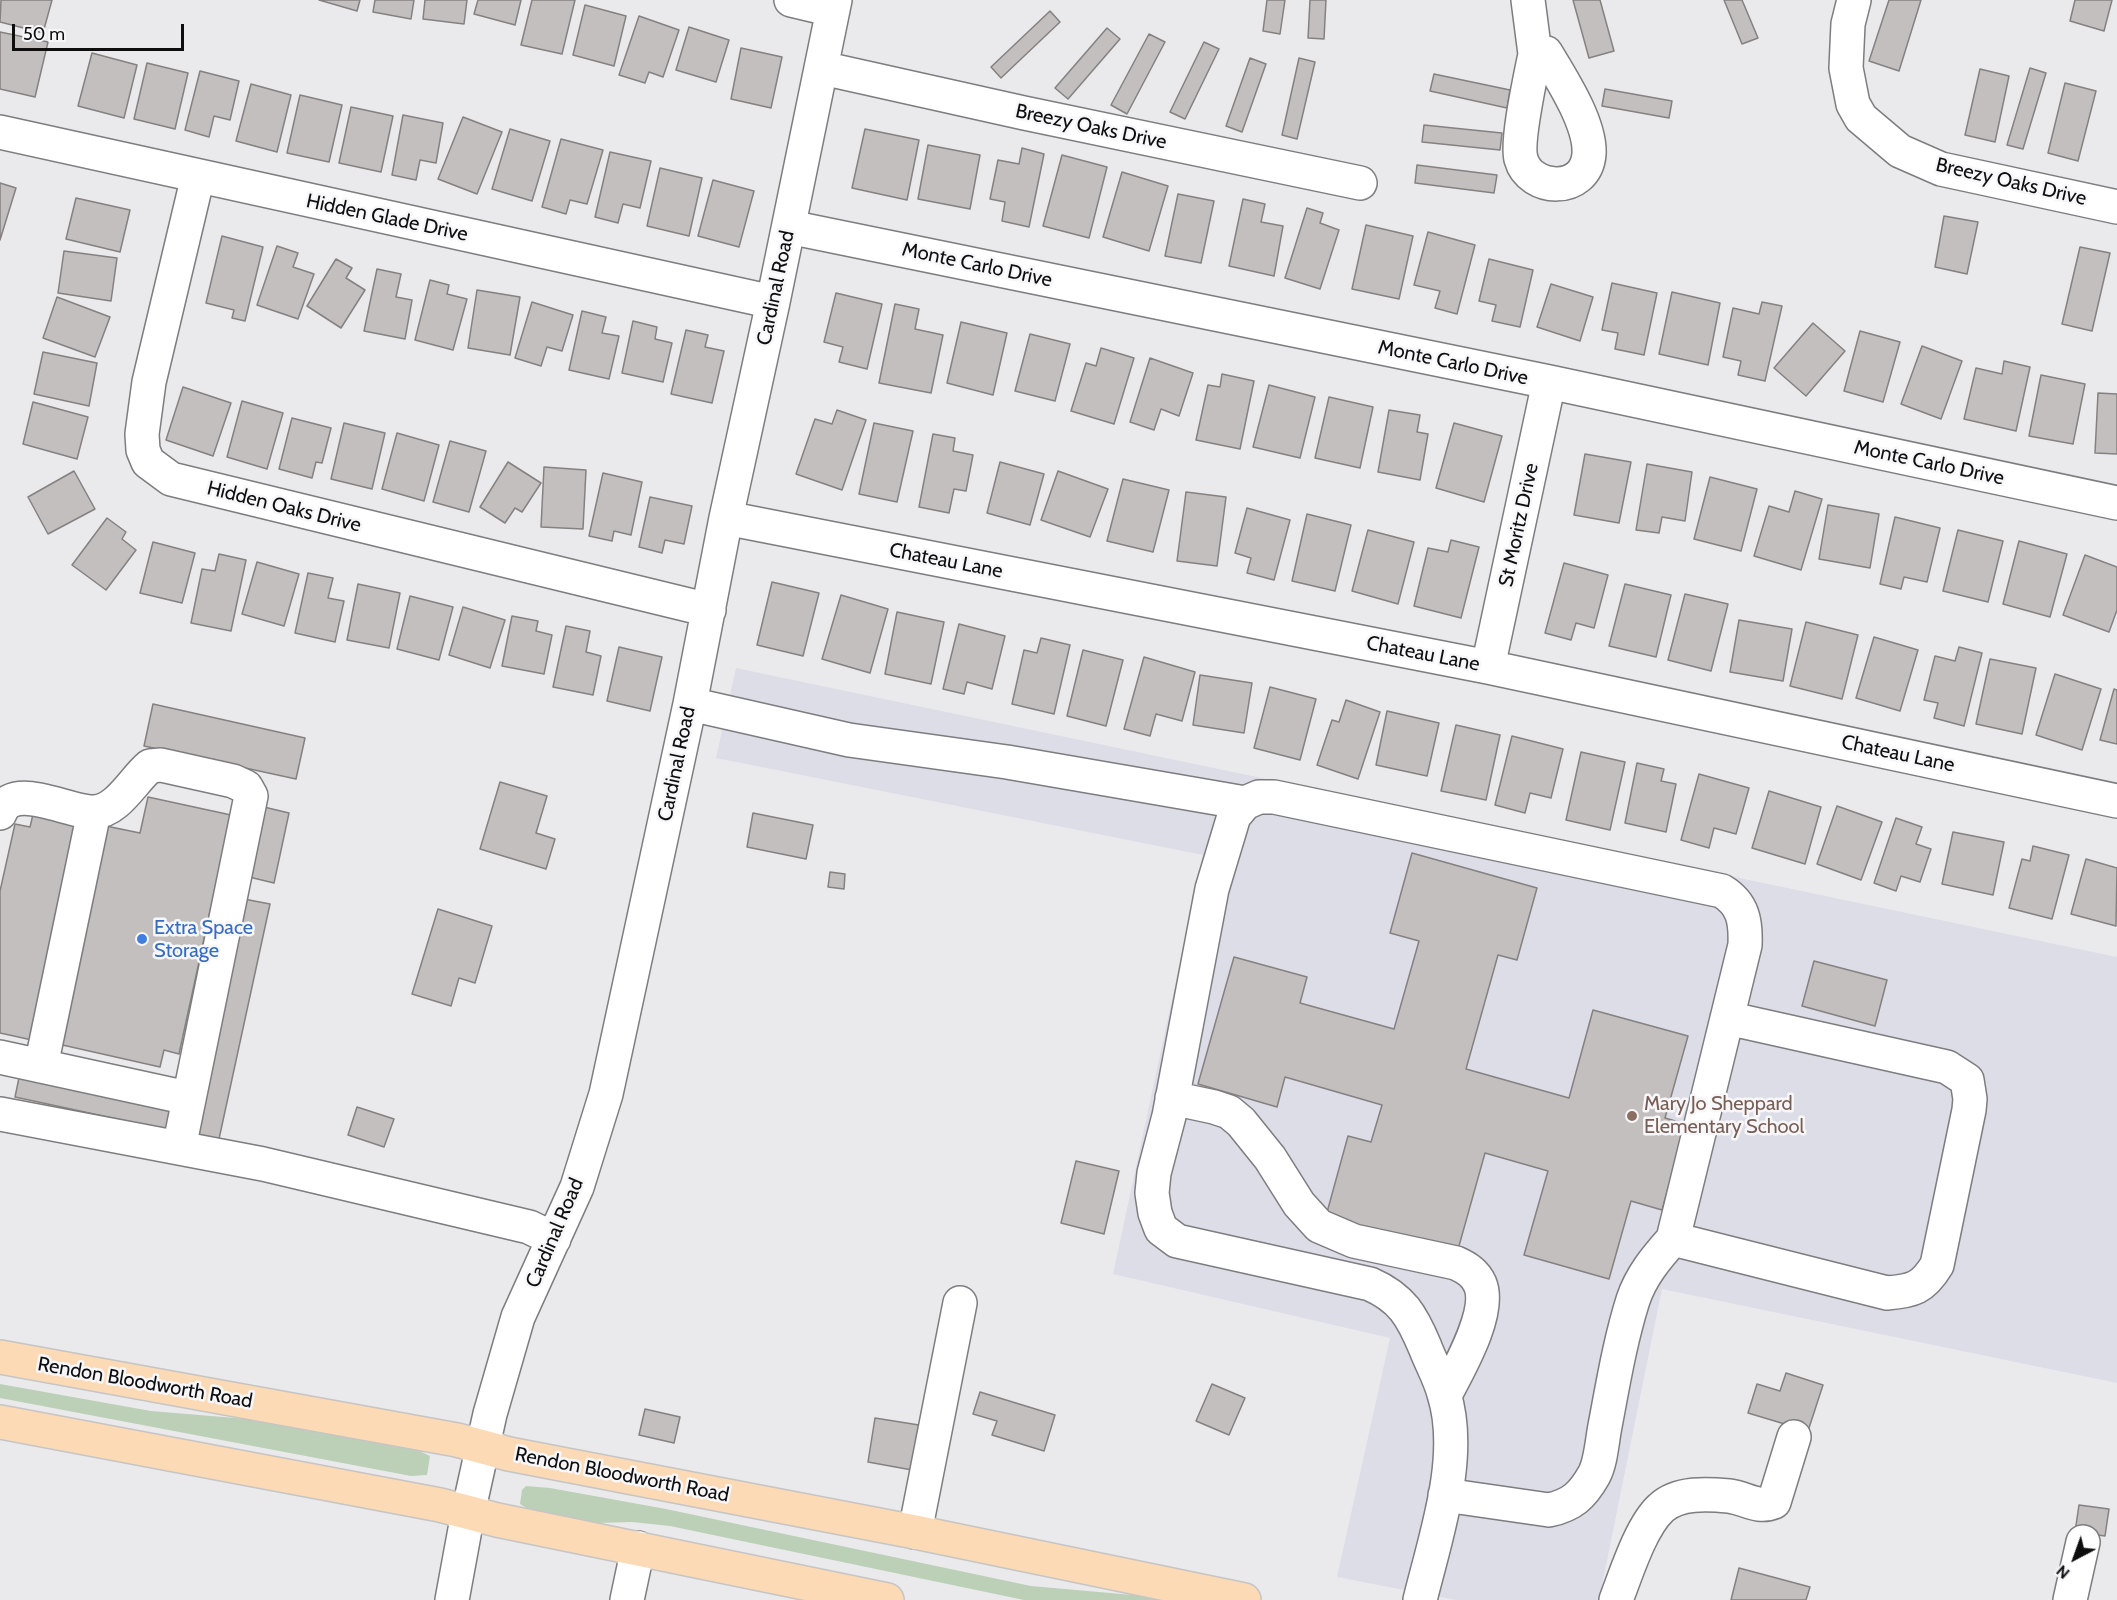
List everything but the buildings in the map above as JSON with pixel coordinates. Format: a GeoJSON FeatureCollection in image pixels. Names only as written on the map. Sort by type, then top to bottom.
{"type":"FeatureCollection","features":[{"type":"Feature","properties":{"kind":"main road","name":"Rendon Bloodworth Road"},"geometry":{"type":"LineString","coordinates":[[0,1357],[482,1446],[509,1454],[915,1532],[1244,1600]]}},
{"type":"Feature","properties":{"kind":"main road"},"geometry":{"type":"LineString","coordinates":[[0,1422],[429,1502],[468,1513],[887,1600]]}},
{"type":"Feature","properties":{"kind":"street"},"geometry":{"type":"LineString","coordinates":[[791,0],[834,5]]}},
{"type":"Feature","properties":{"kind":"street"},"geometry":{"type":"LineString","coordinates":[[1528,0],[1535,54]]}},
{"type":"Feature","properties":{"kind":"street","name":"Breezy Oaks Drive"},"geometry":{"type":"LineString","coordinates":[[1854,0],[1848,24],[1846,68],[1853,104],[1861,118],[1900,151],[1941,169],[2117,207]]}},
{"type":"Feature","properties":{"kind":"street","name":"Cardinal Road"},"geometry":{"type":"LineString","coordinates":[[452,1600],[482,1446],[518,1317],[577,1187],[606,1094],[690,704],[726,518],[834,5]]}},
{"type":"Feature","properties":{"kind":"street","name":"Breezy Oaks Drive"},"geometry":{"type":"LineString","coordinates":[[822,68],[1360,183]]}},
{"type":"Feature","properties":{"kind":"street","name":"Hidden Glade Drive"},"geometry":{"type":"LineString","coordinates":[[0,132],[773,302]]}},
{"type":"Feature","properties":{"kind":"street","name":"Hidden Oaks Drive"},"geometry":{"type":"LineString","coordinates":[[198,176],[149,382],[143,423],[143,450],[148,462],[171,479],[709,610]]}},
{"type":"Feature","properties":{"kind":"street","name":"Monte Carlo Drive"},"geometry":{"type":"LineString","coordinates":[[789,227],[1549,382],[2117,503]]}},
{"type":"Feature","properties":{"kind":"street","name":"St Moritz Drive"},"geometry":{"type":"LineString","coordinates":[[1488,667],[1549,382]]}},
{"type":"Feature","properties":{"kind":"street","name":"Chateau Lane"},"geometry":{"type":"LineString","coordinates":[[726,518],[1488,667],[2117,801]]}},
{"type":"Feature","properties":{"kind":"street"},"geometry":{"type":"LineString","coordinates":[[690,704],[849,740],[1007,762],[1245,803]]}},
{"type":"Feature","properties":{"kind":"street"},"geometry":{"type":"LineString","coordinates":[[0,813],[2,807],[12,799],[29,799],[94,812],[114,805],[150,766],[161,765],[232,781],[246,787],[251,796],[179,1148]]}},
{"type":"Feature","properties":{"kind":"street"},"geometry":{"type":"LineString","coordinates":[[1420,1600],[1445,1495],[1450,1477],[1451,1437],[1445,1395],[1416,1326],[1404,1307],[1386,1291],[1370,1284],[1177,1241],[1161,1229],[1155,1213],[1152,1193],[1154,1173],[1172,1098],[1212,889],[1234,816],[1245,803],[1259,797],[1274,796],[1722,891],[1740,907],[1746,926],[1744,945],[1727,1018],[1673,1239],[1652,1263],[1633,1298],[1595,1473],[1579,1497],[1566,1507],[1549,1510],[1445,1495]]}},
{"type":"Feature","properties":{"kind":"street"},"geometry":{"type":"LineString","coordinates":[[41,1066],[94,812]]}},
{"type":"Feature","properties":{"kind":"street"},"geometry":{"type":"LineString","coordinates":[[1673,1239],[1887,1293],[1907,1291],[1921,1286],[1937,1265],[1969,1110],[1969,1089],[1966,1080],[1947,1067],[1727,1018]]}},
{"type":"Feature","properties":{"kind":"street"},"geometry":{"type":"LineString","coordinates":[[0,1057],[189,1098]]}},
{"type":"Feature","properties":{"kind":"street"},"geometry":{"type":"LineString","coordinates":[[1172,1098],[1229,1112],[1241,1122],[1270,1158],[1299,1204],[1319,1226],[1354,1240],[1456,1263],[1468,1268],[1476,1276],[1483,1296],[1475,1334],[1462,1365],[1445,1395]]}},
{"type":"Feature","properties":{"kind":"street"},"geometry":{"type":"LineString","coordinates":[[0,1114],[263,1164],[529,1227],[554,1239]]}},
{"type":"Feature","properties":{"kind":"street"},"geometry":{"type":"LineString","coordinates":[[915,1532],[960,1303]]}},
{"type":"Feature","properties":{"kind":"street"},"geometry":{"type":"LineString","coordinates":[[1616,1600],[1635,1552],[1662,1507],[1682,1497],[1699,1495],[1731,1496],[1765,1506],[1774,1502],[1794,1437]]}},
{"type":"Feature","properties":{"kind":"street"},"geometry":{"type":"LineString","coordinates":[[2070,1600],[2083,1542]]}},
{"type":"Feature","properties":{"kind":"street"},"geometry":{"type":"LineString","coordinates":[[627,1600],[638,1548]]}},
{"type":"Feature","properties":{"kind":"shaded area","name":"Mary Jo Sheppard Elementary School"},"geometry":{"type":"Polygon","coordinates":[[[736,668],[2117,957],[2117,1383],[1662,1289],[1599,1600],[1456,1600],[1337,1577],[1390,1338],[1113,1274],[1203,855],[716,758],[736,668]]]}},
{"type":"Feature","properties":{"kind":"green space"},"geometry":{"type":"Polygon","coordinates":[[[0,1384],[151,1411],[259,1420],[413,1448],[430,1456],[427,1475],[411,1476],[0,1398],[0,1384]]]}},
{"type":"Feature","properties":{"kind":"green space"},"geometry":{"type":"Polygon","coordinates":[[[526,1486],[550,1488],[666,1509],[1031,1586],[1144,1596],[1162,1600],[1024,1600],[670,1526],[632,1522],[596,1523],[533,1512],[520,1504],[522,1490],[526,1486]]]}},
{"type":"Feature","properties":{"kind":"place","name":"Extra Space Storage"},"geometry":{"type":"Point","coordinates":[142,939]}},
{"type":"Feature","properties":{"kind":"place","name":"Mary Jo Sheppard Elementary School"},"geometry":{"type":"Point","coordinates":[1632,1116]}}]}
